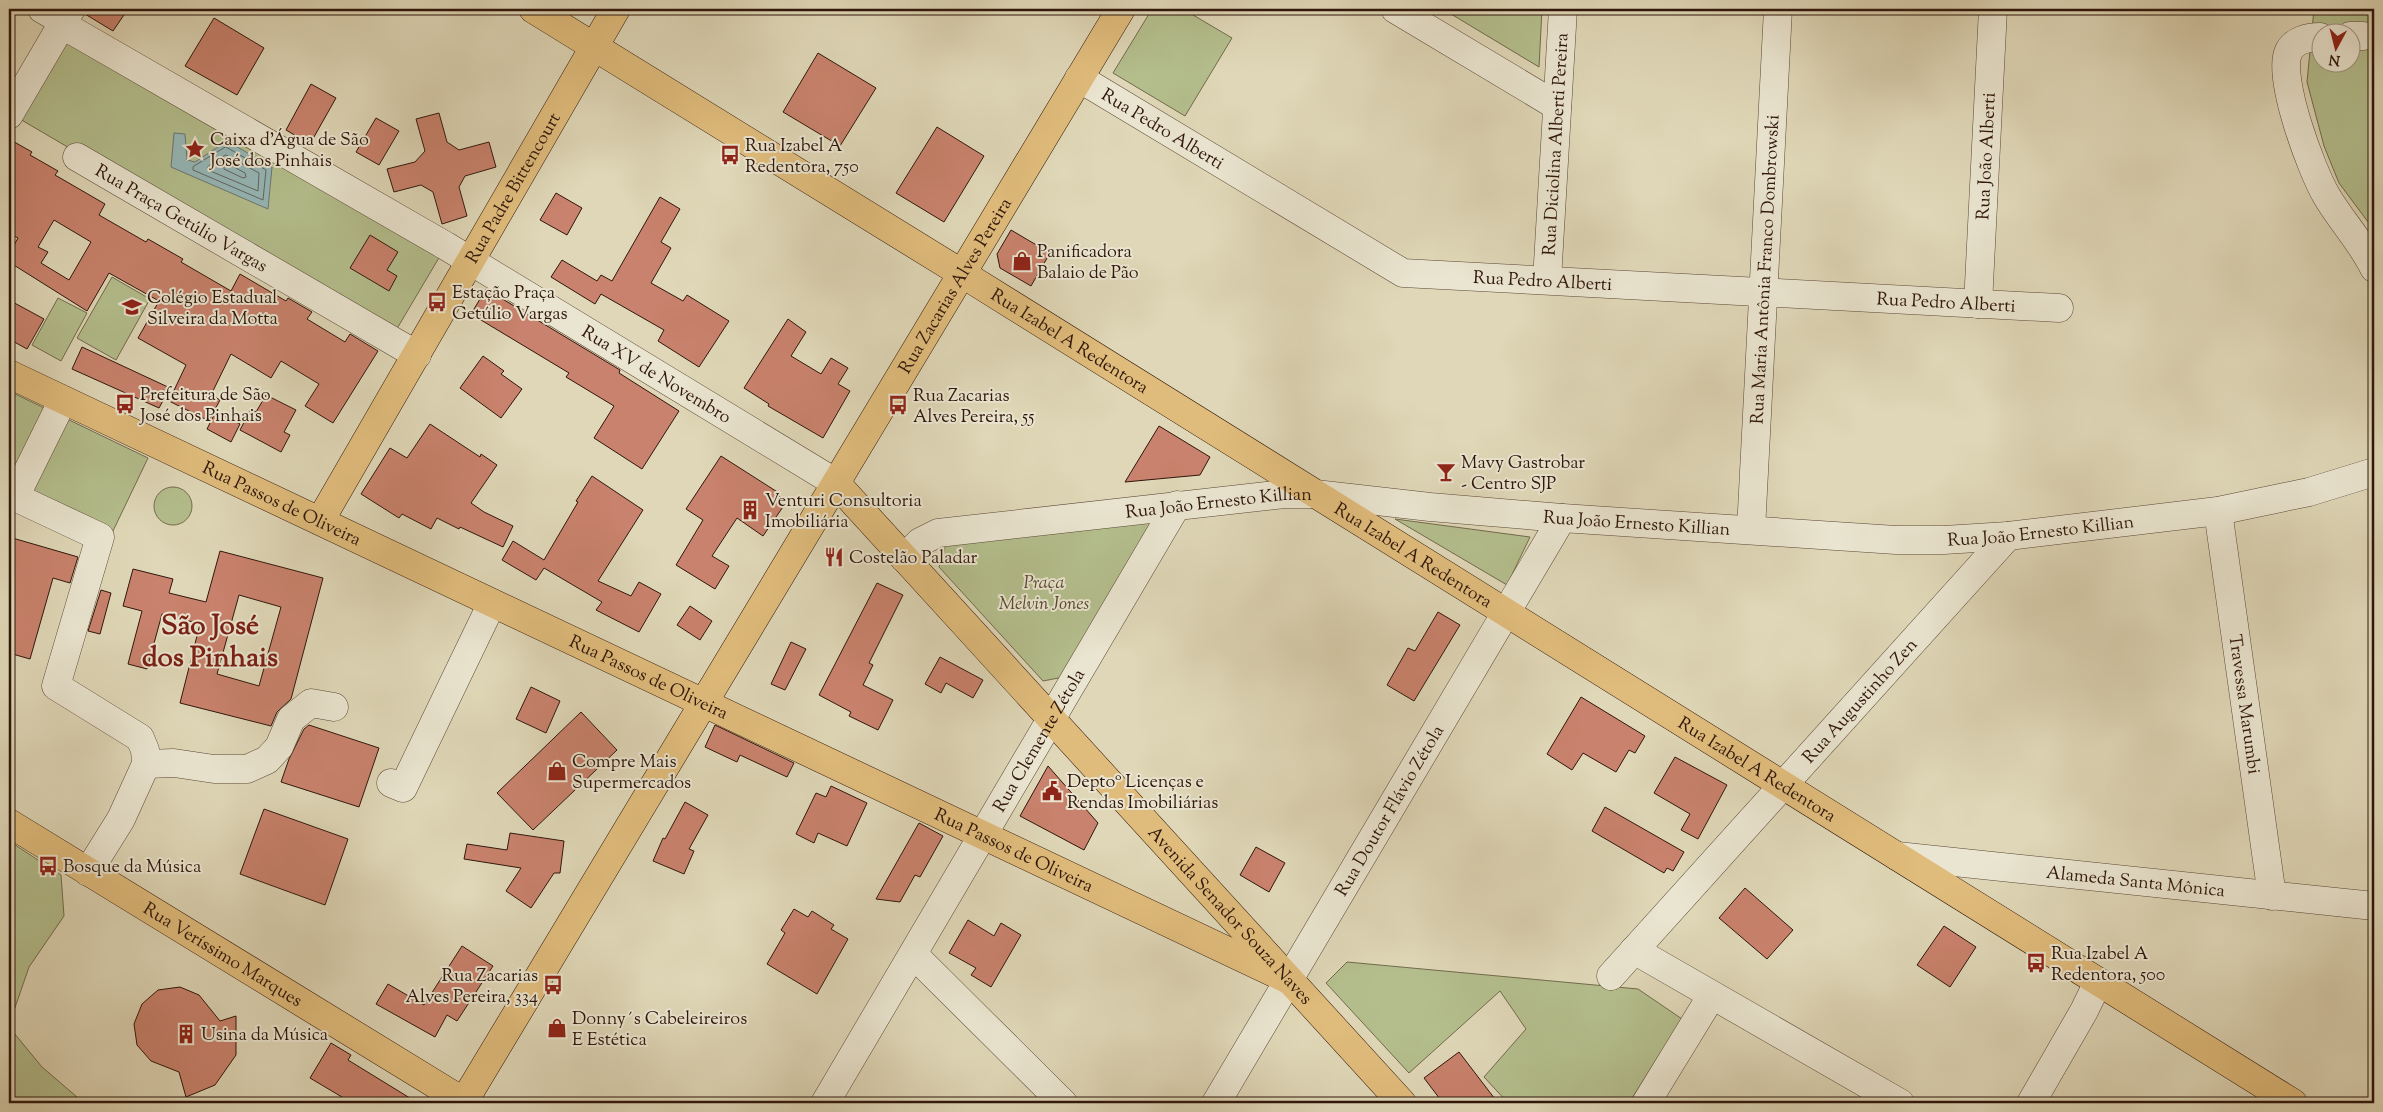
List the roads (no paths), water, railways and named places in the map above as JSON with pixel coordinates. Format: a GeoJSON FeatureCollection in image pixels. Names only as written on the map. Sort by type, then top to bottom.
{"type":"FeatureCollection","features":[{"type":"Feature","properties":{"kind":"main road","name":"Rua Izabel A Redentora"},"geometry":{"type":"LineString","coordinates":[[534,9],[962,273],[2293,1103]]}},
{"type":"Feature","properties":{"kind":"main road","name":"Rua Padre Bittencourt"},"geometry":{"type":"LineString","coordinates":[[320,521],[616,9]]}},
{"type":"Feature","properties":{"kind":"main road","name":"Rua Zacarias Alves Pereira"},"geometry":{"type":"LineString","coordinates":[[465,1103],[1121,9]]}},
{"type":"Feature","properties":{"kind":"main road","name":"Rua Passos de Oliveira"},"geometry":{"type":"LineString","coordinates":[[9,374],[1289,980]]}},
{"type":"Feature","properties":{"kind":"main road","name":"Avenida Senador Souza Naves"},"geometry":{"type":"LineString","coordinates":[[836,483],[1402,1103]]}},
{"type":"Feature","properties":{"kind":"main road","name":"Rua Veríssimo Marques"},"geometry":{"type":"LineString","coordinates":[[9,823],[465,1103]]}},
{"type":"Feature","properties":{"kind":"street"},"geometry":{"type":"LineString","coordinates":[[1395,9],[1557,106]]}},
{"type":"Feature","properties":{"kind":"street","name":"Rua Diciolina Alberti Pereira"},"geometry":{"type":"LineString","coordinates":[[1547,280],[1563,9]]}},
{"type":"Feature","properties":{"kind":"street","name":"Rua Maria Antônia Franco Dombrowski"},"geometry":{"type":"LineString","coordinates":[[1751,530],[1778,9]]}},
{"type":"Feature","properties":{"kind":"street","name":"Rua João Alberti"},"geometry":{"type":"LineString","coordinates":[[1978,304],[1993,9]]}},
{"type":"Feature","properties":{"kind":"street"},"geometry":{"type":"LineString","coordinates":[[9,115],[57,14]]}},
{"type":"Feature","properties":{"kind":"street","name":"Rua XV de Novembro"},"geometry":{"type":"LineString","coordinates":[[57,14],[836,483]]}},
{"type":"Feature","properties":{"kind":"street"},"geometry":{"type":"LineString","coordinates":[[2310,39],[2298,41],[2288,52],[2285,78],[2307,151],[2326,194],[2363,245],[2374,268]]}},
{"type":"Feature","properties":{"kind":"street","name":"Rua Pedro Alberti"},"geometry":{"type":"LineString","coordinates":[[1079,78],[1403,272],[2059,308]]}},
{"type":"Feature","properties":{"kind":"street","name":"Rua Praça Getúlio Vargas"},"geometry":{"type":"LineString","coordinates":[[77,157],[417,356]]}},
{"type":"Feature","properties":{"kind":"street"},"geometry":{"type":"LineString","coordinates":[[63,400],[15,497],[100,537],[56,686],[140,738],[146,764],[121,819],[88,872]]}},
{"type":"Feature","properties":{"kind":"street","name":"Rua João Ernesto Killian"},"geometry":{"type":"LineString","coordinates":[[904,558],[920,542],[938,533],[1277,494],[1314,494],[1430,508],[1562,518],[1896,540],[2008,536],[2218,511],[2309,492],[2374,472]]}},
{"type":"Feature","properties":{"kind":"street","name":"Rua Clemente Zétola"},"geometry":{"type":"LineString","coordinates":[[825,1103],[1177,505]]}},
{"type":"Feature","properties":{"kind":"street","name":"Travessa Marumbi"},"geometry":{"type":"LineString","coordinates":[[2218,511],[2272,896]]}},
{"type":"Feature","properties":{"kind":"street","name":"Rua Doutor Flávio Zétola"},"geometry":{"type":"LineString","coordinates":[[1216,1103],[1562,518]]}},
{"type":"Feature","properties":{"kind":"street","name":"Rua Augustinho Zen"},"geometry":{"type":"LineString","coordinates":[[1611,976],[2008,536]]}},
{"type":"Feature","properties":{"kind":"street"},"geometry":{"type":"LineString","coordinates":[[391,783],[403,788],[492,603]]}},
{"type":"Feature","properties":{"kind":"street"},"geometry":{"type":"LineString","coordinates":[[146,764],[174,763],[214,769],[247,769],[267,760],[279,746],[291,719],[312,703],[334,707]]}},
{"type":"Feature","properties":{"kind":"street","name":"Alameda Santa Mônica"},"geometry":{"type":"LineString","coordinates":[[1897,856],[2374,906]]}},
{"type":"Feature","properties":{"kind":"street"},"geometry":{"type":"LineString","coordinates":[[1634,950],[1900,1103]]}},
{"type":"Feature","properties":{"kind":"street"},"geometry":{"type":"LineString","coordinates":[[913,954],[1063,1103]]}},
{"type":"Feature","properties":{"kind":"street"},"geometry":{"type":"LineString","coordinates":[[2031,1103],[2084,1011],[2098,982]]}},
{"type":"Feature","properties":{"kind":"street"},"geometry":{"type":"LineString","coordinates":[[1646,1103],[1712,994]]}},
{"type":"Feature","properties":{"kind":"water"},"geometry":{"type":"Polygon","coordinates":[[[174,133],[185,134],[187,160],[195,162],[227,141],[272,167],[268,209],[171,167],[174,133]]]}},
{"type":"Feature","properties":{"kind":"place","name":"Caixa d'Água de São José dos Pinhais"},"geometry":{"type":"Point","coordinates":[195,149]}},
{"type":"Feature","properties":{"kind":"place","name":"Rua Izabel A Redentora, 750"},"geometry":{"type":"Point","coordinates":[730,155]}},
{"type":"Feature","properties":{"kind":"place","name":"Panificadora Balaio de Pão"},"geometry":{"type":"Point","coordinates":[1022,261]}},
{"type":"Feature","properties":{"kind":"place","name":"Estação Praça Getúlio Vargas"},"geometry":{"type":"Point","coordinates":[437,302]}},
{"type":"Feature","properties":{"kind":"place","name":"Colégio Estadual Silveira da Motta"},"geometry":{"type":"Point","coordinates":[132,307]}},
{"type":"Feature","properties":{"kind":"place","name":"Prefeitura de São José dos Pinhais"},"geometry":{"type":"Point","coordinates":[125,404]}},
{"type":"Feature","properties":{"kind":"place","name":"Rua Zacarias Alves Pereira, 55"},"geometry":{"type":"Point","coordinates":[898,405]}},
{"type":"Feature","properties":{"kind":"place","name":"Mavy Gastrobar - Centro SJP"},"geometry":{"type":"Point","coordinates":[1446,472]}},
{"type":"Feature","properties":{"kind":"place","name":"Venturi Consultoria Imobiliária"},"geometry":{"type":"Point","coordinates":[750,510]}},
{"type":"Feature","properties":{"kind":"place","name":"Costelão Paladar"},"geometry":{"type":"Point","coordinates":[834,557]}},
{"type":"Feature","properties":{"kind":"place","name":"Compre Mais Supermercados"},"geometry":{"type":"Point","coordinates":[557,771]}},
{"type":"Feature","properties":{"kind":"place","name":"Deptoº Licenças e Rendas Imobiliárias"},"geometry":{"type":"Point","coordinates":[1052,791]}},
{"type":"Feature","properties":{"kind":"place","name":"Bosque da Música"},"geometry":{"type":"Point","coordinates":[48,866]}},
{"type":"Feature","properties":{"kind":"place","name":"Rua Izabel A Redentora, 500"},"geometry":{"type":"Point","coordinates":[2036,963]}},
{"type":"Feature","properties":{"kind":"place","name":"Rua Zacarias Alves Pereira, 334"},"geometry":{"type":"Point","coordinates":[553,985]}},
{"type":"Feature","properties":{"kind":"place","name":"Donny´s Cabeleireiros E Estética"},"geometry":{"type":"Point","coordinates":[557,1028]}},
{"type":"Feature","properties":{"kind":"place","name":"Usina da Música"},"geometry":{"type":"Point","coordinates":[186,1034]}},
{"type":"Feature","properties":{"kind":"district","name":"São José dos Pinhais"},"geometry":{"type":"Point","coordinates":[210,640]}},
{"type":"Feature","properties":{"kind":"park label","name":"Praça Melvin Jones"},"geometry":{"type":"Point","coordinates":[1044,592]}}]}
